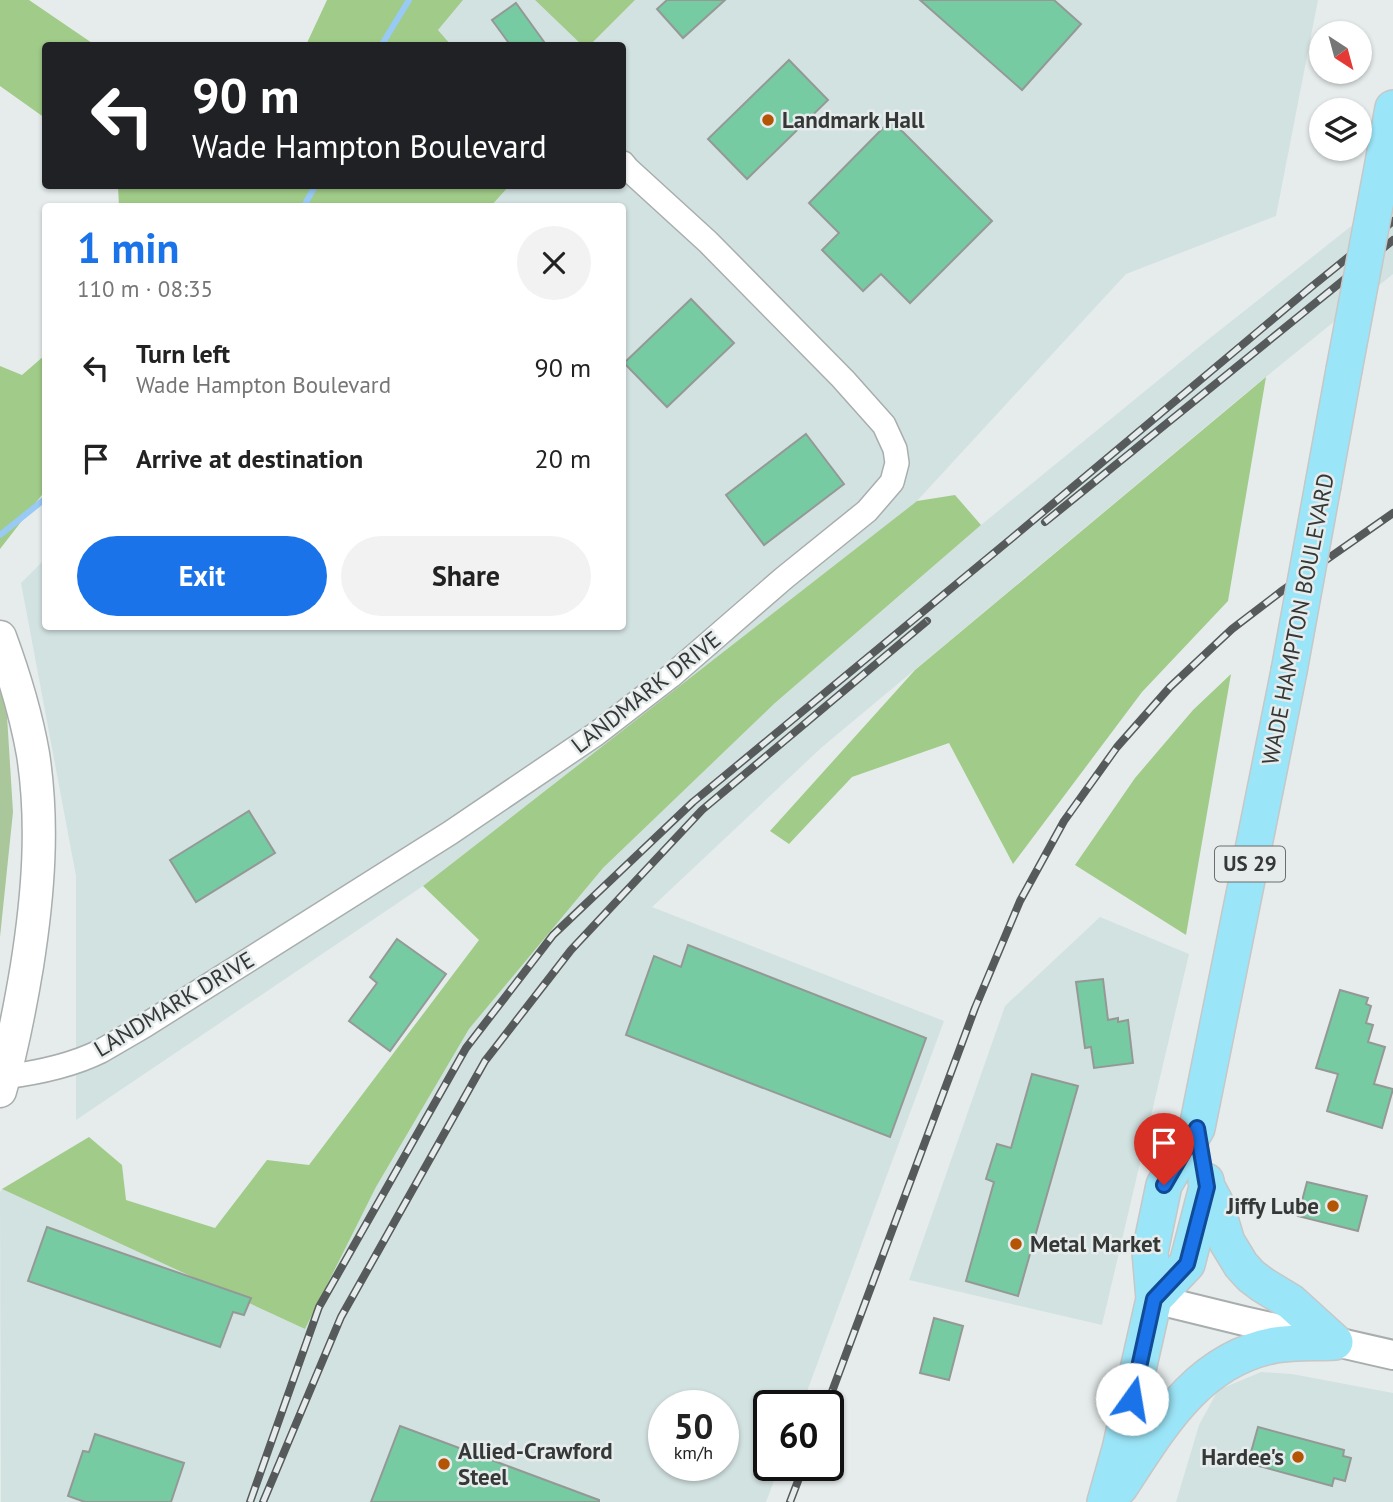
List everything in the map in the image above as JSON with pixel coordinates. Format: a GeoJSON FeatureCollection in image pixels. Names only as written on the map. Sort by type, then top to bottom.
{"type":"FeatureCollection","features":[{"type":"Feature","properties":{"kind":"main road","name":"WADE HAMPTON BOULEVARD"},"geometry":{"type":"LineString","coordinates":[[1108,1502],[1154,1299],[1150,1251],[1164,1185],[1197,1128],[1289,671],[1393,108]]}},
{"type":"Feature","properties":{"kind":"main road"},"geometry":{"type":"LineString","coordinates":[[0,637],[15,679],[31,743],[38,799],[39,843],[30,946],[22,998],[2,1084]]}},
{"type":"Feature","properties":{"kind":"main road","name":"WADE HAMPTON BOULEVARD"},"geometry":{"type":"LineString","coordinates":[[1154,1299],[1187,1264],[1207,1187],[1197,1128]]}},
{"type":"Feature","properties":{"kind":"main road"},"geometry":{"type":"LineString","coordinates":[[1207,1187],[1215,1202],[1227,1242],[1241,1265],[1257,1280],[1291,1302],[1335,1342]]}},
{"type":"Feature","properties":{"kind":"main road"},"geometry":{"type":"LineString","coordinates":[[1108,1502],[1175,1408],[1209,1374],[1234,1358],[1276,1345],[1335,1342]]}},
{"type":"Feature","properties":{"kind":"street","name":"LANDMARK DRIVE"},"geometry":{"type":"LineString","coordinates":[[2,1084],[24,1074],[76,1061],[100,1051],[450,833],[597,734],[671,676],[783,578],[867,511],[888,489],[897,463],[895,449],[884,425],[843,379],[708,242],[626,166]]}},
{"type":"Feature","properties":{"kind":"street"},"geometry":{"type":"LineString","coordinates":[[1154,1299],[1393,1355]]}},
{"type":"Feature","properties":{"kind":"shaded area"},"geometry":{"type":"Polygon","coordinates":[[[463,0],[535,0],[580,42],[448,42],[438,30],[463,0]]]}},
{"type":"Feature","properties":{"kind":"shaded area"},"geometry":{"type":"Polygon","coordinates":[[[635,0],[1318,0],[1314,21],[1309,21],[1309,46],[1276,216],[1126,274],[917,501],[423,886],[76,1120],[76,876],[21,583],[42,562],[42,630],[626,630],[626,203],[494,203],[506,189],[626,189],[626,42],[593,42],[635,0]]]}},
{"type":"Feature","properties":{"kind":"shaded area"},"geometry":{"type":"Polygon","coordinates":[[[1393,193],[1393,274],[1246,393],[821,748],[652,907],[944,1021],[808,1390],[753,1390],[753,1481],[774,1481],[766,1502],[1,1502],[2,1189],[305,1329],[376,1187],[469,1029],[603,868],[775,703],[981,525],[1393,193]]]}},
{"type":"Feature","properties":{"kind":"shaded area"},"geometry":{"type":"Polygon","coordinates":[[[1100,917],[1189,954],[1102,1325],[909,1280],[1005,1006],[1100,917]]]}},
{"type":"Feature","properties":{"kind":"shaded area"},"geometry":{"type":"Polygon","coordinates":[[[1261,1372],[1292,1374],[1393,1393],[1393,1502],[1176,1502],[1199,1425],[1218,1390],[1261,1372]]]}},
{"type":"Feature","properties":{"kind":"green space"},"geometry":{"type":"Polygon","coordinates":[[[0,0],[29,0],[91,42],[42,42],[42,116],[0,86],[0,0]]]}},
{"type":"Feature","properties":{"kind":"green space"},"geometry":{"type":"Polygon","coordinates":[[[327,0],[463,0],[438,30],[448,42],[307,42],[327,0]]]}},
{"type":"Feature","properties":{"kind":"green space"},"geometry":{"type":"Polygon","coordinates":[[[535,0],[635,0],[593,42],[579,42],[535,0]]]}},
{"type":"Feature","properties":{"kind":"green space"},"geometry":{"type":"Polygon","coordinates":[[[118,189],[506,189],[494,203],[119,203],[118,189]]]}},
{"type":"Feature","properties":{"kind":"green space"},"geometry":{"type":"Polygon","coordinates":[[[42,358],[42,495],[0,549],[0,366],[22,375],[42,358]]]}},
{"type":"Feature","properties":{"kind":"green space"},"geometry":{"type":"Polygon","coordinates":[[[1266,377],[1228,601],[1142,692],[1013,864],[949,743],[852,777],[789,844],[770,831],[915,670],[1266,377]]]}},
{"type":"Feature","properties":{"kind":"green space"},"geometry":{"type":"Polygon","coordinates":[[[955,495],[981,525],[775,703],[603,868],[469,1029],[376,1187],[305,1329],[2,1189],[89,1137],[122,1165],[126,1200],[215,1228],[267,1160],[309,1165],[479,940],[423,886],[917,501],[955,495]]]}},
{"type":"Feature","properties":{"kind":"green space"},"geometry":{"type":"Polygon","coordinates":[[[1231,674],[1186,935],[1075,865],[1135,778],[1193,710],[1231,674]]]}},
{"type":"Feature","properties":{"kind":"green space"},"geometry":{"type":"Polygon","coordinates":[[[0,687],[6,700],[13,812],[0,937],[0,687]]]}},
{"type":"Feature","properties":{"kind":"building"},"geometry":{"type":"Polygon","coordinates":[[[667,0],[725,0],[683,38],[657,9],[667,0]]]}},
{"type":"Feature","properties":{"kind":"building"},"geometry":{"type":"Polygon","coordinates":[[[920,0],[1054,0],[1081,24],[1022,90],[920,0]]]}},
{"type":"Feature","properties":{"kind":"building"},"geometry":{"type":"Polygon","coordinates":[[[516,3],[544,42],[508,42],[492,20],[516,3]]]}},
{"type":"Feature","properties":{"kind":"building","name":"Landmark Hall"},"geometry":{"type":"Polygon","coordinates":[[[789,60],[828,100],[747,179],[708,139],[789,60]]]}},
{"type":"Feature","properties":{"kind":"building"},"geometry":{"type":"Polygon","coordinates":[[[891,120],[992,221],[910,303],[881,274],[863,291],[822,250],[839,233],[809,203],[891,120]]]}},
{"type":"Feature","properties":{"kind":"building"},"geometry":{"type":"Polygon","coordinates":[[[691,299],[734,343],[667,407],[626,365],[626,361],[691,299]]]}},
{"type":"Feature","properties":{"kind":"building"},"geometry":{"type":"Polygon","coordinates":[[[806,434],[844,484],[764,545],[726,495],[806,434]]]}},
{"type":"Feature","properties":{"kind":"building"},"geometry":{"type":"Polygon","coordinates":[[[249,811],[275,853],[196,902],[170,860],[249,811]]]}},
{"type":"Feature","properties":{"kind":"building"},"geometry":{"type":"Polygon","coordinates":[[[397,939],[446,974],[390,1051],[349,1021],[377,983],[370,977],[397,939]]]}},
{"type":"Feature","properties":{"kind":"building"},"geometry":{"type":"Polygon","coordinates":[[[688,945],[926,1038],[890,1137],[626,1035],[654,956],[681,967],[688,945]]]}},
{"type":"Feature","properties":{"kind":"building"},"geometry":{"type":"Polygon","coordinates":[[[1103,979],[1108,1020],[1128,1020],[1133,1063],[1094,1068],[1091,1047],[1085,1048],[1076,982],[1103,979]]]}},
{"type":"Feature","properties":{"kind":"building"},"geometry":{"type":"Polygon","coordinates":[[[1340,990],[1368,998],[1366,1004],[1371,1006],[1366,1023],[1373,1025],[1368,1042],[1385,1047],[1374,1084],[1393,1089],[1382,1128],[1327,1111],[1338,1074],[1316,1068],[1340,990]]]}},
{"type":"Feature","properties":{"kind":"building"},"geometry":{"type":"Polygon","coordinates":[[[1032,1074],[1078,1086],[1018,1296],[966,1281],[994,1182],[986,1179],[997,1144],[1011,1148],[1032,1074]]]}},
{"type":"Feature","properties":{"kind":"building","name":"Jiffy Lube"},"geometry":{"type":"Polygon","coordinates":[[[1307,1182],[1367,1196],[1358,1231],[1298,1216],[1307,1182]]]}},
{"type":"Feature","properties":{"kind":"building"},"geometry":{"type":"Polygon","coordinates":[[[47,1227],[251,1298],[244,1315],[233,1312],[220,1347],[28,1281],[47,1227]]]}},
{"type":"Feature","properties":{"kind":"building"},"geometry":{"type":"Polygon","coordinates":[[[934,1318],[963,1326],[949,1380],[920,1373],[934,1318]]]}},
{"type":"Feature","properties":{"kind":"building","name":"Allied-Crawford Steel"},"geometry":{"type":"Polygon","coordinates":[[[400,1426],[599,1500],[599,1502],[371,1502],[400,1426]]]}},
{"type":"Feature","properties":{"kind":"building","name":"Hardee's"},"geometry":{"type":"Polygon","coordinates":[[[1258,1427],[1344,1450],[1343,1456],[1351,1458],[1345,1481],[1334,1478],[1332,1486],[1248,1463],[1258,1427]]]}},
{"type":"Feature","properties":{"kind":"building"},"geometry":{"type":"Polygon","coordinates":[[[95,1434],[184,1463],[171,1502],[85,1502],[68,1496],[83,1451],[89,1452],[95,1434]]]}},
{"type":"Feature","properties":{"kind":"waterway"},"geometry":{"type":"LineString","coordinates":[[383,42],[409,0]]}},
{"type":"Feature","properties":{"kind":"waterway"},"geometry":{"type":"LineString","coordinates":[[306,203],[313,189]]}},
{"type":"Feature","properties":{"kind":"waterway"},"geometry":{"type":"LineString","coordinates":[[0,535],[42,501]]}},
{"type":"Feature","properties":{"kind":"railway"},"geometry":{"type":"LineString","coordinates":[[250,1502],[319,1307],[466,1048],[553,935],[693,802],[1393,221]]}},
{"type":"Feature","properties":{"kind":"railway"},"geometry":{"type":"LineString","coordinates":[[1045,522],[1393,240]]}},
{"type":"Feature","properties":{"kind":"railway"},"geometry":{"type":"LineString","coordinates":[[833,1390],[975,1008],[1020,901],[1064,821],[1117,747],[1170,687],[1232,629],[1393,513]]}},
{"type":"Feature","properties":{"kind":"railway"},"geometry":{"type":"LineString","coordinates":[[263,1502],[341,1317],[485,1061],[571,950],[702,810],[927,621]]}},
{"type":"Feature","properties":{"kind":"railway"},"geometry":{"type":"LineString","coordinates":[[790,1502],[798,1481]]}},
{"type":"Feature","properties":{"kind":"place","name":"Landmark Hall"},"geometry":{"type":"Point","coordinates":[768,120]}},
{"type":"Feature","properties":{"kind":"place","name":"Jiffy Lube"},"geometry":{"type":"Point","coordinates":[1333,1206]}},
{"type":"Feature","properties":{"kind":"place","name":"Metal Market"},"geometry":{"type":"Point","coordinates":[1016,1244]}},
{"type":"Feature","properties":{"kind":"place","name":"Hardee's"},"geometry":{"type":"Point","coordinates":[1298,1457]}},
{"type":"Feature","properties":{"kind":"place","name":"Allied-Crawford Steel"},"geometry":{"type":"Point","coordinates":[444,1464]}},
{"type":"Feature","properties":{"kind":"route"},"geometry":{"type":"LineString","coordinates":[[1132,1399],[1154,1299],[1187,1264],[1207,1187],[1197,1128],[1164,1185]]}}]}
